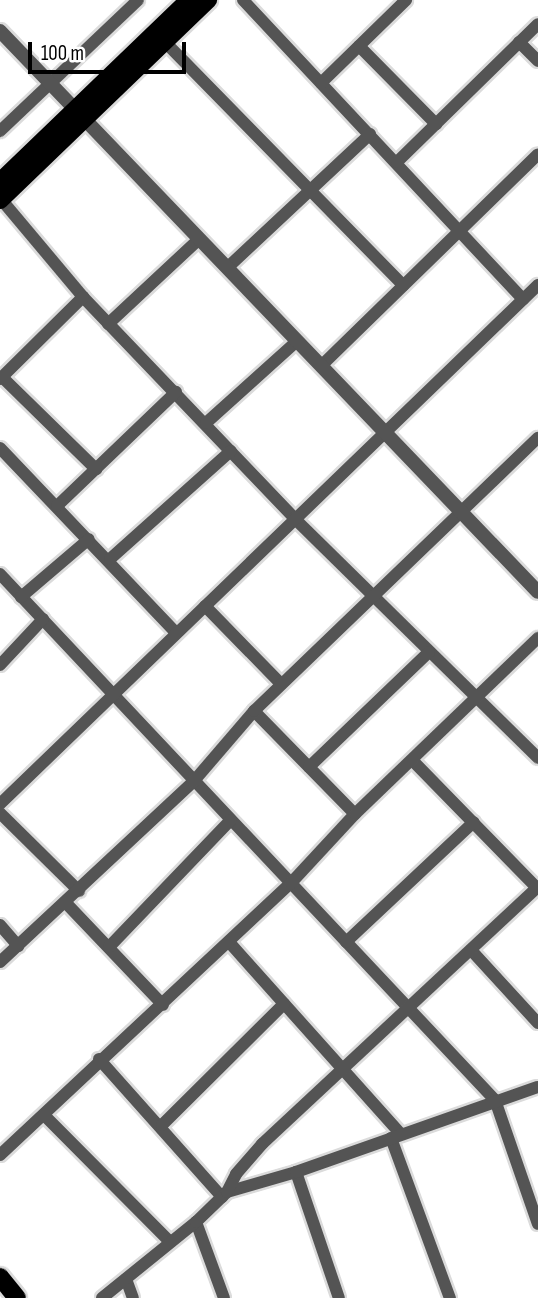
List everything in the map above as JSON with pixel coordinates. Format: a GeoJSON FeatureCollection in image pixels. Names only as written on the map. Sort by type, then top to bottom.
{"type":"FeatureCollection","features":[{"type":"Feature","properties":{"kind":"main road"},"geometry":{"type":"LineString","coordinates":[[0,199],[189,0]]}},
{"type":"Feature","properties":{"kind":"main road"},"geometry":{"type":"LineString","coordinates":[[0,183],[208,0]]}},
{"type":"Feature","properties":{"kind":"main road"},"geometry":{"type":"LineString","coordinates":[[0,1277],[17,1298]]}},
{"type":"Feature","properties":{"kind":"street"},"geometry":{"type":"LineString","coordinates":[[0,131],[138,0]]}},
{"type":"Feature","properties":{"kind":"street"},"geometry":{"type":"LineString","coordinates":[[243,0],[523,299]]}},
{"type":"Feature","properties":{"kind":"street"},"geometry":{"type":"LineString","coordinates":[[321,83],[406,0]]}},
{"type":"Feature","properties":{"kind":"street"},"geometry":{"type":"LineString","coordinates":[[397,162],[538,24]]}},
{"type":"Feature","properties":{"kind":"street"},"geometry":{"type":"LineString","coordinates":[[0,31],[538,592]]}},
{"type":"Feature","properties":{"kind":"street"},"geometry":{"type":"LineString","coordinates":[[164,41],[403,285]]}},
{"type":"Feature","properties":{"kind":"street"},"geometry":{"type":"LineString","coordinates":[[519,42],[538,61]]}},
{"type":"Feature","properties":{"kind":"street"},"geometry":{"type":"LineString","coordinates":[[359,46],[436,124]]}},
{"type":"Feature","properties":{"kind":"street"},"geometry":{"type":"LineString","coordinates":[[227,268],[370,134]]}},
{"type":"Feature","properties":{"kind":"street"},"geometry":{"type":"LineString","coordinates":[[321,366],[538,153]]}},
{"type":"Feature","properties":{"kind":"street"},"geometry":{"type":"LineString","coordinates":[[0,199],[83,297],[294,518],[429,652],[478,695],[538,758]]}},
{"type":"Feature","properties":{"kind":"street"},"geometry":{"type":"LineString","coordinates":[[108,324],[199,239]]}},
{"type":"Feature","properties":{"kind":"street"},"geometry":{"type":"LineString","coordinates":[[0,804],[111,692],[205,606],[537,288]]}},
{"type":"Feature","properties":{"kind":"street"},"geometry":{"type":"LineString","coordinates":[[83,297],[1,378],[96,469]]}},
{"type":"Feature","properties":{"kind":"street"},"geometry":{"type":"LineString","coordinates":[[205,423],[298,341]]}},
{"type":"Feature","properties":{"kind":"street"},"geometry":{"type":"LineString","coordinates":[[57,506],[176,392]]}},
{"type":"Feature","properties":{"kind":"street"},"geometry":{"type":"LineString","coordinates":[[0,962],[193,782],[281,684],[538,438]]}},
{"type":"Feature","properties":{"kind":"street"},"geometry":{"type":"LineString","coordinates":[[0,448],[110,559],[176,633]]}},
{"type":"Feature","properties":{"kind":"street"},"geometry":{"type":"LineString","coordinates":[[110,559],[231,451]]}},
{"type":"Feature","properties":{"kind":"street"},"geometry":{"type":"LineString","coordinates":[[21,597],[89,539]]}},
{"type":"Feature","properties":{"kind":"street"},"geometry":{"type":"LineString","coordinates":[[0,574],[495,1100],[538,1224]]}},
{"type":"Feature","properties":{"kind":"street"},"geometry":{"type":"LineString","coordinates":[[205,606],[281,684]]}},
{"type":"Feature","properties":{"kind":"street"},"geometry":{"type":"LineString","coordinates":[[0,665],[43,619]]}},
{"type":"Feature","properties":{"kind":"street"},"geometry":{"type":"LineString","coordinates":[[0,1156],[99,1059],[163,1005],[291,883],[355,814],[538,638]]}},
{"type":"Feature","properties":{"kind":"street"},"geometry":{"type":"LineString","coordinates":[[309,767],[429,652]]}},
{"type":"Feature","properties":{"kind":"street"},"geometry":{"type":"LineString","coordinates":[[254,711],[355,814]]}},
{"type":"Feature","properties":{"kind":"street"},"geometry":{"type":"LineString","coordinates":[[102,1298],[196,1222],[225,1194],[236,1174],[262,1144],[346,1069],[537,888],[413,761]]}},
{"type":"Feature","properties":{"kind":"street"},"geometry":{"type":"LineString","coordinates":[[0,813],[79,891]]}},
{"type":"Feature","properties":{"kind":"street"},"geometry":{"type":"LineString","coordinates":[[109,947],[231,820]]}},
{"type":"Feature","properties":{"kind":"street"},"geometry":{"type":"LineString","coordinates":[[345,942],[474,821]]}},
{"type":"Feature","properties":{"kind":"street"},"geometry":{"type":"LineString","coordinates":[[65,902],[163,1005]]}},
{"type":"Feature","properties":{"kind":"street"},"geometry":{"type":"LineString","coordinates":[[0,925],[18,946]]}},
{"type":"Feature","properties":{"kind":"street"},"geometry":{"type":"LineString","coordinates":[[229,942],[346,1069],[395,1135],[450,1298]]}},
{"type":"Feature","properties":{"kind":"street"},"geometry":{"type":"LineString","coordinates":[[471,950],[538,1023]]}},
{"type":"Feature","properties":{"kind":"street"},"geometry":{"type":"LineString","coordinates":[[162,1125],[284,1004]]}},
{"type":"Feature","properties":{"kind":"street"},"geometry":{"type":"LineString","coordinates":[[99,1059],[225,1194]]}},
{"type":"Feature","properties":{"kind":"street"},"geometry":{"type":"LineString","coordinates":[[225,1194],[296,1172],[395,1135],[538,1087]]}},
{"type":"Feature","properties":{"kind":"street"},"geometry":{"type":"LineString","coordinates":[[44,1115],[170,1242]]}},
{"type":"Feature","properties":{"kind":"street"},"geometry":{"type":"LineString","coordinates":[[296,1172],[339,1298]]}},
{"type":"Feature","properties":{"kind":"street"},"geometry":{"type":"LineString","coordinates":[[196,1222],[224,1298]]}},
{"type":"Feature","properties":{"kind":"street"},"geometry":{"type":"LineString","coordinates":[[127,1279],[133,1298]]}}]}
